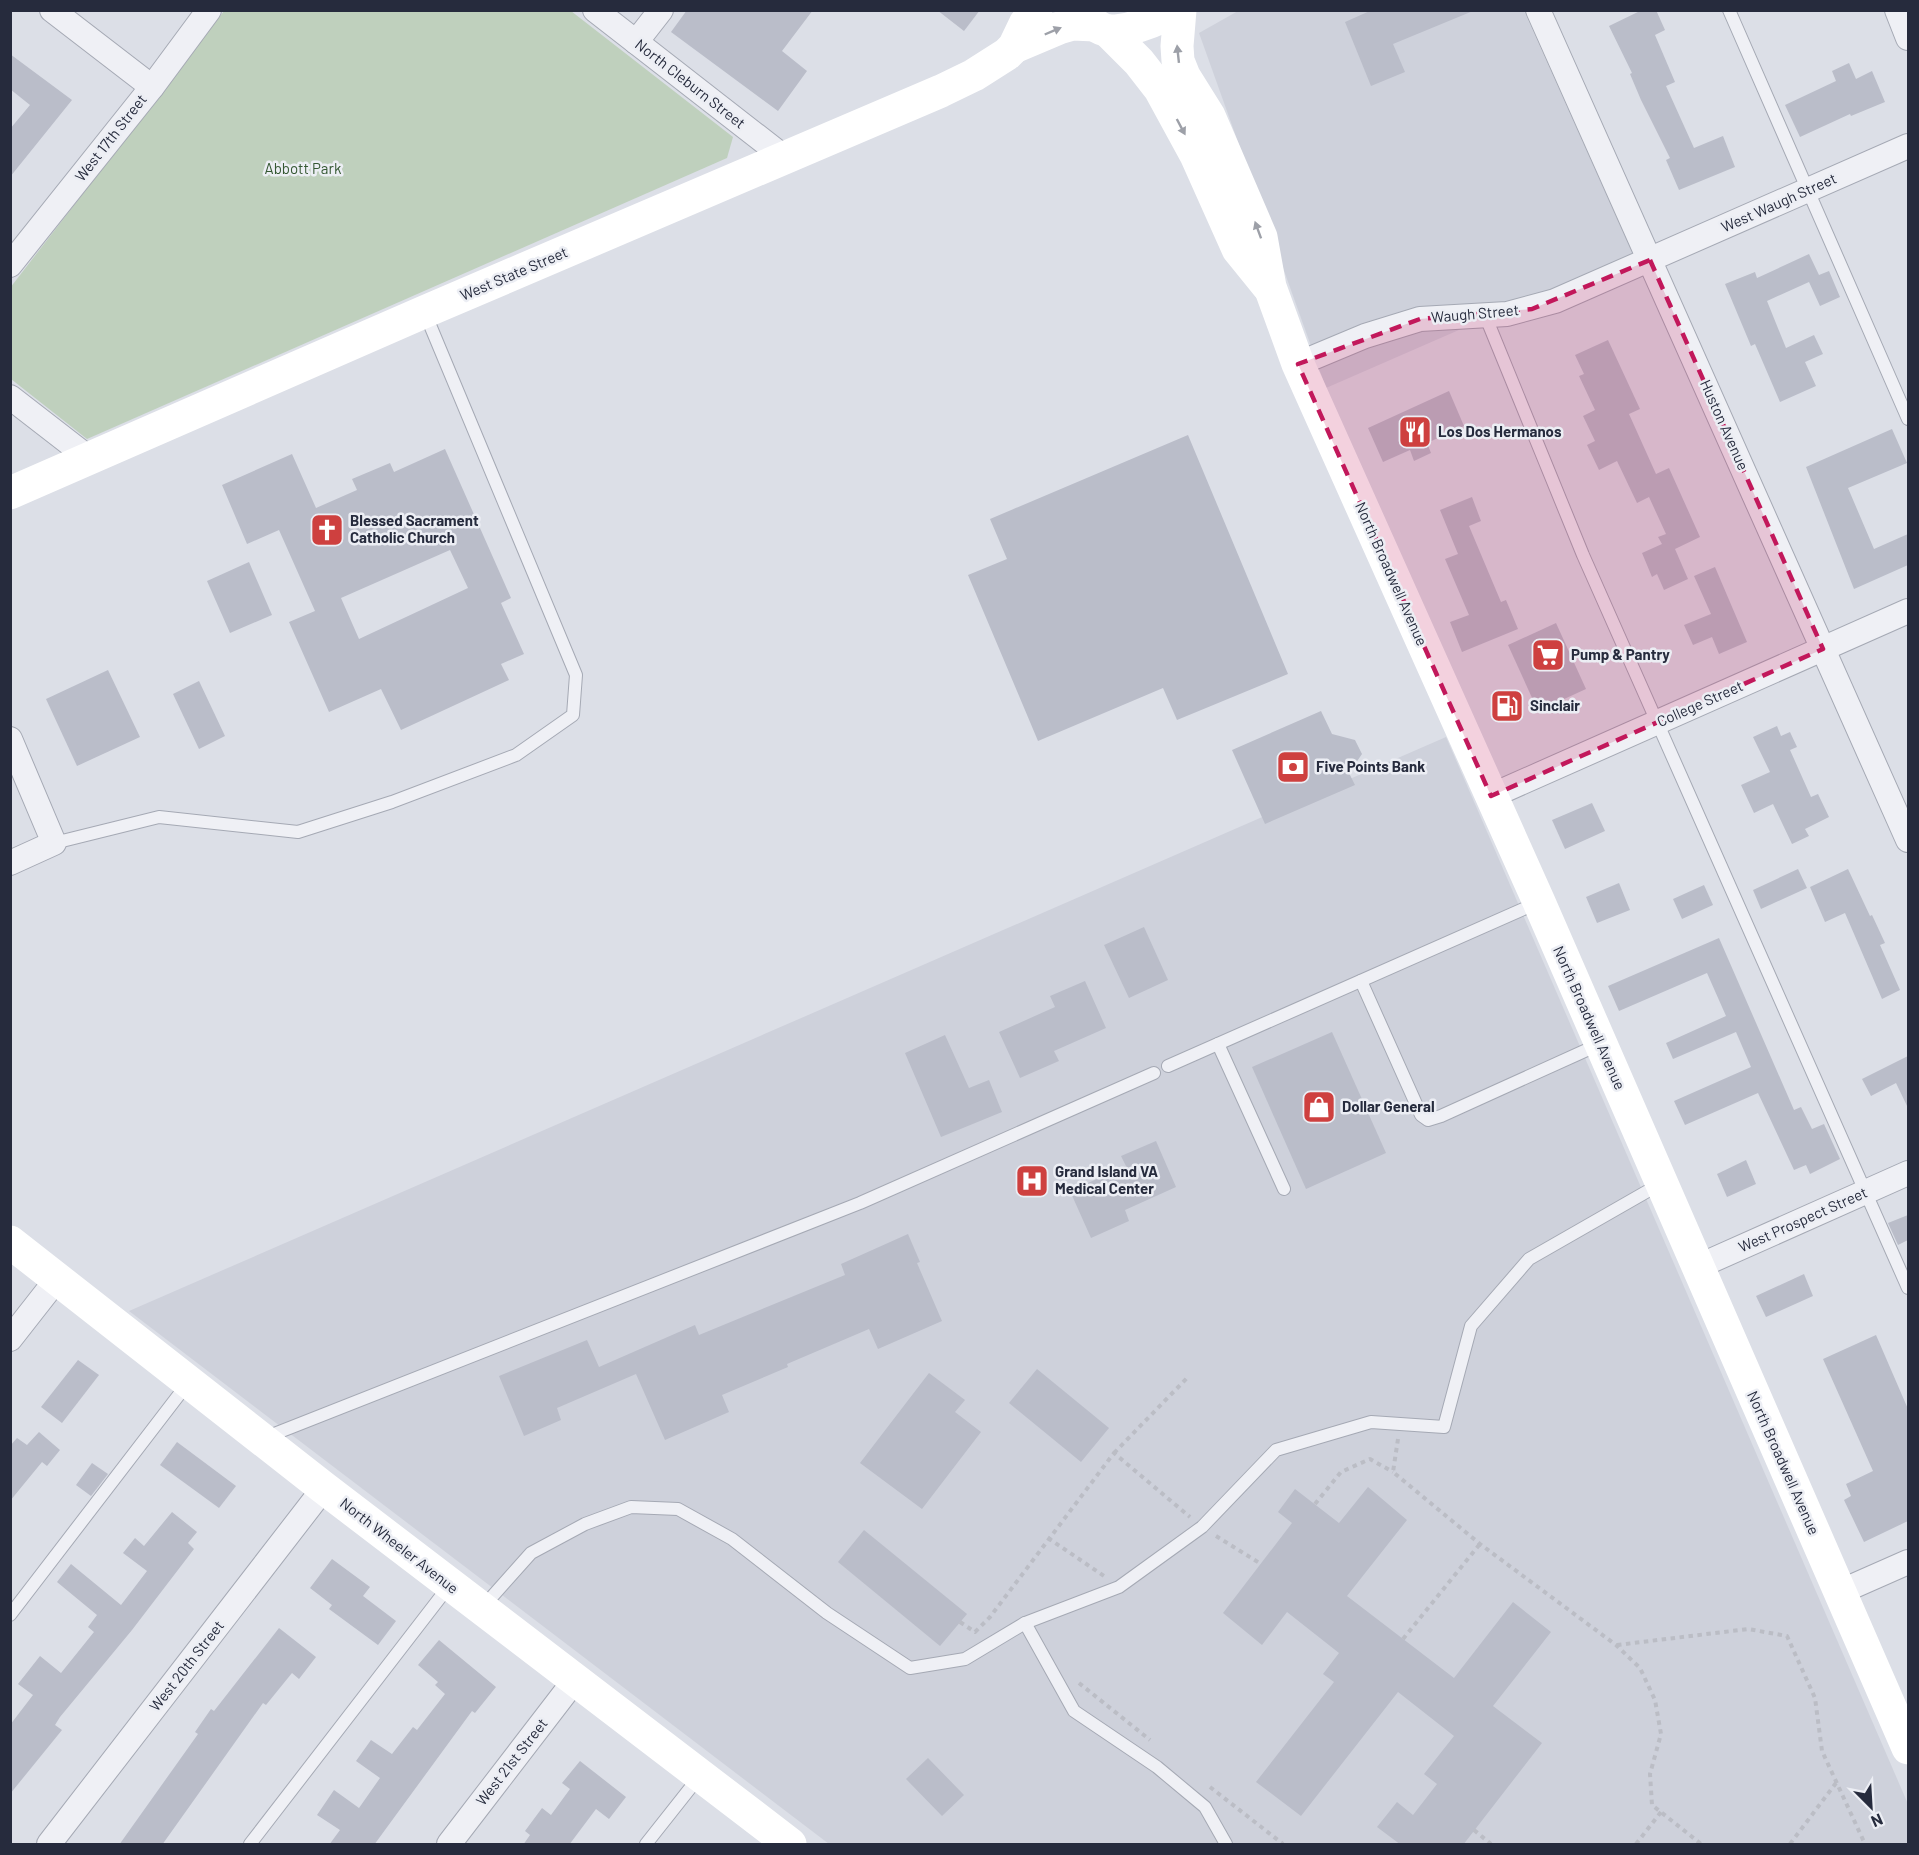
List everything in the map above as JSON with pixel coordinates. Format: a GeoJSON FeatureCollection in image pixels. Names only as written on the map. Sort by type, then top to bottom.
{"type":"FeatureCollection","features":[{"type":"Feature","properties":{"kind":"main road","name":"West State Street"},"geometry":{"type":"LineString","coordinates":[[10,493],[966,79],[1007,54],[1014,47],[1025,24],[1036,10]]}},
{"type":"Feature","properties":{"kind":"main road","name":"West State Street"},"geometry":{"type":"LineString","coordinates":[[1014,47],[1073,24],[1147,23],[1172,10]]}},
{"type":"Feature","properties":{"kind":"main road","name":"North Broadwell Avenue"},"geometry":{"type":"LineString","coordinates":[[1180,10],[1178,61],[1184,76],[1209,116],[1261,237],[1269,287],[1299,364],[1539,902],[1697,1267],[1908,1743]]}},
{"type":"Feature","properties":{"kind":"main road","name":"North Broadwell Avenue"},"geometry":{"type":"LineString","coordinates":[[1094,22],[1139,62],[1160,89],[1196,155],[1238,249],[1269,287]]}},
{"type":"Feature","properties":{"kind":"main road","name":"North Wheeler Avenue"},"geometry":{"type":"LineString","coordinates":[[10,1242],[449,1585],[790,1845]]}},
{"type":"Feature","properties":{"kind":"street"},"geometry":{"type":"LineString","coordinates":[[52,10],[152,87]]}},
{"type":"Feature","properties":{"kind":"street","name":"West 17th Street"},"geometry":{"type":"LineString","coordinates":[[10,265],[152,87],[209,10]]}},
{"type":"Feature","properties":{"kind":"street","name":"North Cleburn Street"},"geometry":{"type":"LineString","coordinates":[[596,10],[785,158]]}},
{"type":"Feature","properties":{"kind":"street"},"geometry":{"type":"LineString","coordinates":[[636,42],[661,10]]}},
{"type":"Feature","properties":{"kind":"street","name":"Huston Avenue"},"geometry":{"type":"LineString","coordinates":[[1538,10],[1908,840]]}},
{"type":"Feature","properties":{"kind":"street"},"geometry":{"type":"LineString","coordinates":[[1897,10],[1908,38]]}},
{"type":"Feature","properties":{"kind":"street","name":"West Waugh Street"},"geometry":{"type":"LineString","coordinates":[[1650,260],[1908,146]]}},
{"type":"Feature","properties":{"kind":"street","name":"Waugh Street"},"geometry":{"type":"LineString","coordinates":[[1299,364],[1398,324],[1444,316],[1507,315],[1532,309],[1650,260]]}},
{"type":"Feature","properties":{"kind":"street"},"geometry":{"type":"LineString","coordinates":[[10,397],[90,459]]}},
{"type":"Feature","properties":{"kind":"street","name":"College Street"},"geometry":{"type":"LineString","coordinates":[[1491,796],[1908,612]]}},
{"type":"Feature","properties":{"kind":"street"},"geometry":{"type":"LineString","coordinates":[[10,739],[54,843],[10,863]]}},
{"type":"Feature","properties":{"kind":"street","name":"West Prospect Street"},"geometry":{"type":"LineString","coordinates":[[1697,1267],[1908,1173]]}},
{"type":"Feature","properties":{"kind":"street"},"geometry":{"type":"LineString","coordinates":[[10,1339],[57,1278]]}},
{"type":"Feature","properties":{"kind":"street","name":"West 20th Street"},"geometry":{"type":"LineString","coordinates":[[49,1845],[324,1488]]}},
{"type":"Feature","properties":{"kind":"street"},"geometry":{"type":"LineString","coordinates":[[1840,1592],[1908,1562]]}},
{"type":"Feature","properties":{"kind":"street","name":"West 21st Street"},"geometry":{"type":"LineString","coordinates":[[449,1845],[575,1680]]}},
{"type":"Feature","properties":{"kind":"lane"},"geometry":{"type":"LineString","coordinates":[[1729,10],[1908,419]]}},
{"type":"Feature","properties":{"kind":"lane"},"geometry":{"type":"LineString","coordinates":[[54,843],[159,817],[298,832],[392,802],[516,755],[573,715],[576,675],[424,312]]}},
{"type":"Feature","properties":{"kind":"lane"},"geometry":{"type":"LineString","coordinates":[[1485,315],[1583,555],[1908,1288]]}},
{"type":"Feature","properties":{"kind":"lane"},"geometry":{"type":"LineString","coordinates":[[1168,1066],[1539,902]]}},
{"type":"Feature","properties":{"kind":"lane"},"geometry":{"type":"LineString","coordinates":[[1361,981],[1421,1115],[1428,1120],[1600,1044]]}},
{"type":"Feature","properties":{"kind":"lane"},"geometry":{"type":"LineString","coordinates":[[1218,1044],[1284,1189]]}},
{"type":"Feature","properties":{"kind":"lane"},"geometry":{"type":"LineString","coordinates":[[261,1439],[860,1203],[1154,1073]]}},
{"type":"Feature","properties":{"kind":"lane"},"geometry":{"type":"LineString","coordinates":[[482,1609],[531,1553],[585,1524],[631,1507],[678,1509],[732,1539],[827,1612],[910,1668],[965,1659],[1025,1623],[1119,1587],[1202,1527],[1276,1450],[1371,1422],[1444,1427],[1471,1326],[1529,1259],[1661,1183]]}},
{"type":"Feature","properties":{"kind":"lane"},"geometry":{"type":"LineString","coordinates":[[10,1615],[189,1382]]}},
{"type":"Feature","properties":{"kind":"lane"},"geometry":{"type":"LineString","coordinates":[[250,1845],[449,1585]]}},
{"type":"Feature","properties":{"kind":"lane"},"geometry":{"type":"LineString","coordinates":[[1025,1623],[1074,1711],[1157,1767],[1205,1807],[1226,1845]]}},
{"type":"Feature","properties":{"kind":"lane"},"geometry":{"type":"LineString","coordinates":[[646,1845],[701,1775]]}},
{"type":"Feature","properties":{"kind":"path"},"geometry":{"type":"LineString","coordinates":[[960,1622],[975,1632],[990,1617],[1114,1453],[1187,1378]]}},
{"type":"Feature","properties":{"kind":"path"},"geometry":{"type":"LineString","coordinates":[[1393,1472],[1400,1424]]}},
{"type":"Feature","properties":{"kind":"path"},"geometry":{"type":"LineString","coordinates":[[1114,1453],[1202,1527],[1261,1564]]}},
{"type":"Feature","properties":{"kind":"path"},"geometry":{"type":"LineString","coordinates":[[1315,1504],[1341,1472],[1370,1459],[1393,1472],[1480,1544],[1616,1645],[1640,1668],[1655,1700],[1661,1734],[1650,1774],[1652,1805],[1701,1845]]}},
{"type":"Feature","properties":{"kind":"path"},"geometry":{"type":"LineString","coordinates":[[1048,1538],[1119,1587]]}},
{"type":"Feature","properties":{"kind":"path"},"geometry":{"type":"LineString","coordinates":[[1403,1639],[1480,1544]]}},
{"type":"Feature","properties":{"kind":"path"},"geometry":{"type":"LineString","coordinates":[[1616,1645],[1748,1629],[1787,1636],[1815,1698],[1822,1752],[1865,1845]]}},
{"type":"Feature","properties":{"kind":"path"},"geometry":{"type":"LineString","coordinates":[[1790,1845],[1836,1783]]}},
{"type":"Feature","properties":{"kind":"path"},"geometry":{"type":"LineString","coordinates":[[1636,1845],[1661,1812]]}},
{"type":"Feature","properties":{"kind":"path"},"geometry":{"type":"LineString","coordinates":[[1474,1830],[1491,1845]]}},
{"type":"Feature","properties":{"kind":"path"},"geometry":{"type":"LineString","coordinates":[[1483,1838],[1483,1845]]}},
{"type":"Feature","properties":{"kind":"highlighted area"},"geometry":{"type":"Polygon","coordinates":[[[1650,260],[1823,649],[1491,796],[1298,364],[1420,319],[1532,309],[1650,260]]]}},
{"type":"Feature","properties":{"kind":"shaded area"},"geometry":{"type":"Polygon","coordinates":[[[1238,11],[1524,11],[1633,254],[1326,388],[1199,33],[1238,11]]]}},
{"type":"Feature","properties":{"kind":"shaded area","name":"Grand Island VA Medical Center"},"geometry":{"type":"Polygon","coordinates":[[[1446,737],[1908,1804],[1908,1844],[829,1844],[129,1311],[1446,737]]]}},
{"type":"Feature","properties":{"kind":"green space","name":"Abbott Park"},"geometry":{"type":"Polygon","coordinates":[[[224,11],[571,11],[733,137],[727,158],[87,439],[11,379],[10,288],[224,11]]]}},
{"type":"Feature","properties":{"kind":"building"},"geometry":{"type":"Polygon","coordinates":[[[687,10],[813,10],[782,51],[807,71],[778,111],[671,32],[687,10]]]}},
{"type":"Feature","properties":{"kind":"building"},"geometry":{"type":"Polygon","coordinates":[[[937,10],[980,10],[964,31],[937,10]]]}},
{"type":"Feature","properties":{"kind":"building"},"geometry":{"type":"Polygon","coordinates":[[[1372,10],[1473,11],[1393,44],[1405,72],[1371,86],[1345,22],[1372,10]]]}},
{"type":"Feature","properties":{"kind":"building"},"geometry":{"type":"Polygon","coordinates":[[[1642,10],[1656,10],[1665,30],[1655,35],[1675,82],[1666,86],[1694,148],[1723,136],[1735,167],[1679,190],[1666,160],[1670,158],[1641,100],[1630,74],[1632,73],[1609,26],[1642,10]]]}},
{"type":"Feature","properties":{"kind":"building"},"geometry":{"type":"Polygon","coordinates":[[[10,54],[72,100],[10,177],[10,129],[30,105],[10,89],[10,54]]]}},
{"type":"Feature","properties":{"kind":"building"},"geometry":{"type":"Polygon","coordinates":[[[1849,63],[1856,79],[1872,71],[1885,102],[1851,116],[1850,114],[1800,137],[1785,105],[1836,81],[1832,71],[1849,63]]]}},
{"type":"Feature","properties":{"kind":"building"},"geometry":{"type":"Polygon","coordinates":[[[1809,254],[1819,275],[1829,271],[1840,297],[1820,306],[1809,282],[1767,301],[1786,348],[1814,335],[1823,354],[1805,362],[1816,386],[1780,402],[1755,344],[1751,346],[1725,284],[1755,272],[1757,278],[1809,254]]]}},
{"type":"Feature","properties":{"kind":"building"},"geometry":{"type":"Polygon","coordinates":[[[1608,340],[1640,409],[1629,414],[1656,474],[1669,468],[1700,537],[1675,549],[1688,579],[1664,590],[1657,574],[1652,577],[1642,553],[1662,544],[1658,537],[1666,534],[1649,497],[1637,503],[1617,461],[1599,470],[1587,445],[1595,441],[1583,416],[1595,410],[1579,376],[1584,374],[1575,355],[1608,340]]]}},
{"type":"Feature","properties":{"kind":"building"},"geometry":{"type":"Polygon","coordinates":[[[1449,391],[1464,426],[1427,443],[1431,453],[1414,461],[1410,450],[1383,462],[1368,428],[1449,391]]]}},
{"type":"Feature","properties":{"kind":"building"},"geometry":{"type":"Polygon","coordinates":[[[1892,429],[1907,463],[1848,488],[1874,549],[1908,534],[1908,565],[1854,589],[1806,467],[1892,429]]]}},
{"type":"Feature","properties":{"kind":"building"},"geometry":{"type":"Polygon","coordinates":[[[1188,435],[1288,674],[1177,720],[1163,688],[1038,741],[968,575],[1007,559],[990,519],[1188,435]]]}},
{"type":"Feature","properties":{"kind":"building"},"geometry":{"type":"Polygon","coordinates":[[[445,449],[511,598],[501,603],[524,654],[501,664],[509,680],[401,730],[381,689],[329,712],[289,622],[315,611],[279,530],[247,544],[222,485],[292,454],[316,508],[357,490],[352,479],[390,463],[394,472],[445,449]],[[450,550],[341,598],[359,639],[468,588],[450,550]]]}},
{"type":"Feature","properties":{"kind":"building"},"geometry":{"type":"Polygon","coordinates":[[[1472,497],[1481,521],[1469,526],[1501,602],[1506,600],[1518,629],[1462,652],[1450,622],[1469,615],[1445,559],[1458,554],[1440,510],[1472,497]]]}},
{"type":"Feature","properties":{"kind":"building"},"geometry":{"type":"Polygon","coordinates":[[[249,562],[272,615],[230,633],[207,581],[249,562]]]}},
{"type":"Feature","properties":{"kind":"building"},"geometry":{"type":"Polygon","coordinates":[[[1715,567],[1747,642],[1719,654],[1712,637],[1693,645],[1684,625],[1711,614],[1694,576],[1715,567]]]}},
{"type":"Feature","properties":{"kind":"building"},"geometry":{"type":"Polygon","coordinates":[[[1556,623],[1586,689],[1538,711],[1508,645],[1556,623]]]}},
{"type":"Feature","properties":{"kind":"building"},"geometry":{"type":"Polygon","coordinates":[[[108,670],[140,737],[77,766],[46,699],[108,670]]]}},
{"type":"Feature","properties":{"kind":"building"},"geometry":{"type":"Polygon","coordinates":[[[199,681],[225,736],[199,749],[173,694],[199,681]]]}},
{"type":"Feature","properties":{"kind":"building"},"geometry":{"type":"Polygon","coordinates":[[[1321,711],[1332,734],[1355,740],[1362,754],[1349,773],[1355,785],[1265,824],[1232,750],[1321,711]]]}},
{"type":"Feature","properties":{"kind":"building"},"geometry":{"type":"Polygon","coordinates":[[[1777,726],[1781,736],[1790,732],[1797,747],[1790,750],[1811,797],[1818,794],[1829,817],[1805,829],[1809,836],[1792,844],[1773,804],[1754,813],[1741,785],[1770,772],[1753,737],[1777,726]]]}},
{"type":"Feature","properties":{"kind":"building"},"geometry":{"type":"Polygon","coordinates":[[[1592,803],[1605,831],[1565,849],[1552,820],[1592,803]]]}},
{"type":"Feature","properties":{"kind":"building"},"geometry":{"type":"Polygon","coordinates":[[[1798,869],[1807,888],[1761,909],[1753,890],[1798,869]]]}},
{"type":"Feature","properties":{"kind":"building"},"geometry":{"type":"Polygon","coordinates":[[[1848,869],[1885,943],[1880,945],[1900,990],[1882,999],[1845,913],[1825,922],[1810,887],[1848,869]]]}},
{"type":"Feature","properties":{"kind":"building"},"geometry":{"type":"Polygon","coordinates":[[[1619,883],[1630,910],[1597,923],[1586,897],[1619,883]]]}},
{"type":"Feature","properties":{"kind":"building"},"geometry":{"type":"Polygon","coordinates":[[[1704,885],[1713,905],[1682,919],[1673,899],[1704,885]]]}},
{"type":"Feature","properties":{"kind":"building"},"geometry":{"type":"Polygon","coordinates":[[[1144,927],[1168,980],[1129,998],[1104,945],[1144,927]]]}},
{"type":"Feature","properties":{"kind":"building"},"geometry":{"type":"Polygon","coordinates":[[[1719,938],[1794,1110],[1801,1107],[1812,1129],[1824,1124],[1840,1159],[1810,1174],[1806,1165],[1794,1170],[1758,1093],[1685,1125],[1674,1101],[1751,1067],[1736,1032],[1673,1059],[1666,1043],[1726,1016],[1707,973],[1619,1011],[1608,986],[1719,938]]]}},
{"type":"Feature","properties":{"kind":"building"},"geometry":{"type":"Polygon","coordinates":[[[1085,981],[1106,1028],[1054,1051],[1059,1061],[1020,1078],[999,1032],[1055,1007],[1050,996],[1085,981]]]}},
{"type":"Feature","properties":{"kind":"building"},"geometry":{"type":"Polygon","coordinates":[[[1332,1032],[1386,1153],[1306,1189],[1252,1067],[1332,1032]]]}},
{"type":"Feature","properties":{"kind":"building"},"geometry":{"type":"Polygon","coordinates":[[[945,1035],[969,1088],[989,1080],[1002,1112],[941,1137],[905,1053],[945,1035]]]}},
{"type":"Feature","properties":{"kind":"building"},"geometry":{"type":"Polygon","coordinates":[[[1908,1056],[1908,1108],[1896,1083],[1871,1096],[1862,1079],[1908,1056]]]}},
{"type":"Feature","properties":{"kind":"building"},"geometry":{"type":"Polygon","coordinates":[[[1156,1141],[1176,1187],[1125,1210],[1129,1221],[1091,1238],[1070,1191],[1126,1166],[1121,1156],[1156,1141]]]}},
{"type":"Feature","properties":{"kind":"building"},"geometry":{"type":"Polygon","coordinates":[[[1746,1160],[1756,1184],[1727,1197],[1717,1174],[1746,1160]]]}},
{"type":"Feature","properties":{"kind":"building"},"geometry":{"type":"Polygon","coordinates":[[[1908,1215],[1908,1240],[1898,1245],[1888,1223],[1908,1215]]]}},
{"type":"Feature","properties":{"kind":"building"},"geometry":{"type":"Polygon","coordinates":[[[908,1234],[920,1262],[917,1263],[942,1321],[878,1349],[869,1329],[787,1364],[788,1367],[722,1395],[729,1412],[665,1440],[636,1374],[557,1408],[561,1420],[524,1436],[499,1376],[587,1340],[599,1367],[695,1325],[699,1335],[845,1275],[841,1264],[908,1234]]]}},
{"type":"Feature","properties":{"kind":"building"},"geometry":{"type":"Polygon","coordinates":[[[1804,1274],[1813,1296],[1766,1317],[1756,1296],[1804,1274]]]}},
{"type":"Feature","properties":{"kind":"building"},"geometry":{"type":"Polygon","coordinates":[[[1876,1335],[1908,1409],[1908,1521],[1864,1542],[1844,1500],[1851,1496],[1846,1484],[1873,1471],[1823,1359],[1876,1335]]]}},
{"type":"Feature","properties":{"kind":"building"},"geometry":{"type":"Polygon","coordinates":[[[78,1360],[99,1375],[62,1423],[41,1407],[78,1360]]]}},
{"type":"Feature","properties":{"kind":"building"},"geometry":{"type":"Polygon","coordinates":[[[1037,1369],[1109,1428],[1081,1462],[1009,1403],[1037,1369]]]}},
{"type":"Feature","properties":{"kind":"building"},"geometry":{"type":"Polygon","coordinates":[[[929,1373],[965,1400],[955,1412],[981,1432],[922,1509],[860,1463],[929,1373]]]}},
{"type":"Feature","properties":{"kind":"building"},"geometry":{"type":"Polygon","coordinates":[[[39,1432],[60,1450],[47,1466],[42,1462],[10,1501],[10,1446],[17,1438],[27,1445],[39,1432]]]}},
{"type":"Feature","properties":{"kind":"building"},"geometry":{"type":"Polygon","coordinates":[[[177,1442],[236,1486],[219,1508],[160,1465],[177,1442]]]}},
{"type":"Feature","properties":{"kind":"building"},"geometry":{"type":"Polygon","coordinates":[[[92,1463],[108,1474],[91,1496],[76,1485],[92,1463]]]}},
{"type":"Feature","properties":{"kind":"building"},"geometry":{"type":"Polygon","coordinates":[[[1368,1487],[1407,1520],[1347,1596],[1454,1678],[1513,1602],[1551,1632],[1493,1706],[1542,1743],[1463,1845],[1401,1845],[1377,1827],[1397,1802],[1413,1815],[1437,1784],[1424,1774],[1454,1736],[1398,1692],[1301,1816],[1256,1782],[1334,1682],[1323,1674],[1339,1653],[1287,1612],[1262,1645],[1223,1613],[1292,1523],[1278,1512],[1295,1489],[1339,1523],[1368,1487]]]}},
{"type":"Feature","properties":{"kind":"building"},"geometry":{"type":"Polygon","coordinates":[[[172,1512],[197,1532],[188,1543],[194,1549],[132,1630],[60,1717],[55,1725],[62,1730],[10,1794],[10,1725],[33,1695],[18,1684],[40,1656],[61,1673],[94,1632],[88,1627],[97,1615],[57,1582],[71,1564],[121,1605],[147,1571],[123,1553],[135,1538],[144,1546],[172,1512]]]}},
{"type":"Feature","properties":{"kind":"building"},"geometry":{"type":"Polygon","coordinates":[[[864,1530],[967,1614],[940,1646],[838,1562],[864,1530]]]}},
{"type":"Feature","properties":{"kind":"building"},"geometry":{"type":"Polygon","coordinates":[[[332,1559],[370,1587],[363,1596],[396,1621],[378,1645],[329,1609],[332,1605],[310,1588],[332,1559]]]}},
{"type":"Feature","properties":{"kind":"building"},"geometry":{"type":"Polygon","coordinates":[[[279,1628],[316,1657],[299,1679],[292,1673],[266,1705],[263,1703],[162,1845],[119,1845],[198,1734],[195,1732],[211,1709],[214,1711],[279,1628]]]}},
{"type":"Feature","properties":{"kind":"building"},"geometry":{"type":"Polygon","coordinates":[[[439,1640],[496,1687],[475,1713],[472,1711],[374,1845],[329,1845],[340,1830],[317,1815],[334,1790],[359,1808],[380,1778],[356,1761],[371,1740],[392,1754],[413,1727],[417,1730],[445,1694],[435,1685],[438,1682],[418,1665],[439,1640]]]}},
{"type":"Feature","properties":{"kind":"building"},"geometry":{"type":"Polygon","coordinates":[[[928,1758],[964,1795],[942,1816],[906,1779],[928,1758]]]}},
{"type":"Feature","properties":{"kind":"building"},"geometry":{"type":"Polygon","coordinates":[[[580,1761],[626,1797],[609,1819],[596,1809],[569,1845],[523,1845],[530,1835],[525,1831],[542,1808],[551,1815],[570,1789],[562,1783],[580,1761]]]}},
{"type":"Feature","properties":{"kind":"place","name":"Los Dos Hermanos"},"geometry":{"type":"Point","coordinates":[1415,432]}},
{"type":"Feature","properties":{"kind":"place","name":"Blessed Sacrament Catholic Church"},"geometry":{"type":"Point","coordinates":[327,530]}},
{"type":"Feature","properties":{"kind":"place","name":"Pump & Pantry"},"geometry":{"type":"Point","coordinates":[1548,655]}},
{"type":"Feature","properties":{"kind":"place","name":"Sinclair"},"geometry":{"type":"Point","coordinates":[1507,706]}},
{"type":"Feature","properties":{"kind":"place","name":"Five Points Bank"},"geometry":{"type":"Point","coordinates":[1293,767]}},
{"type":"Feature","properties":{"kind":"place","name":"Dollar General"},"geometry":{"type":"Point","coordinates":[1319,1107]}},
{"type":"Feature","properties":{"kind":"place","name":"Grand Island VA Medical Center"},"geometry":{"type":"Point","coordinates":[1032,1181]}}]}
